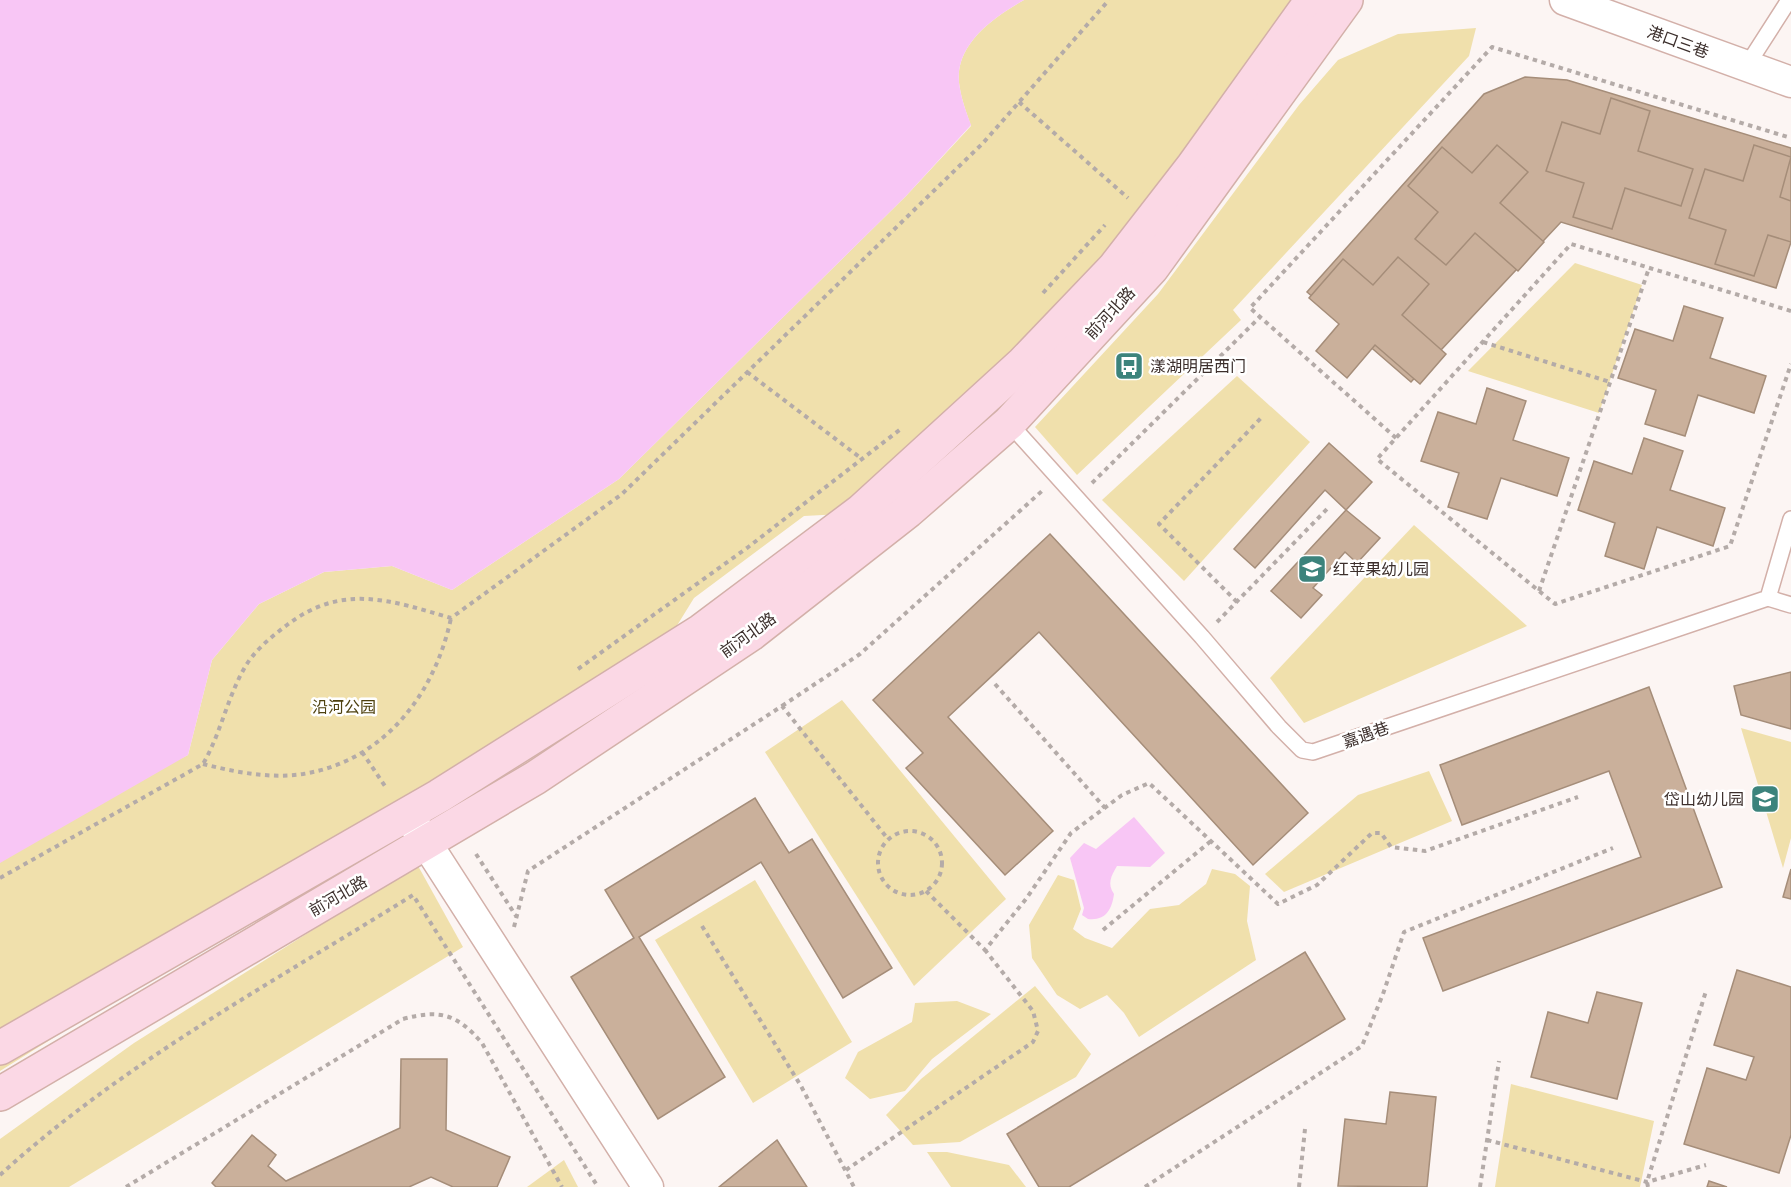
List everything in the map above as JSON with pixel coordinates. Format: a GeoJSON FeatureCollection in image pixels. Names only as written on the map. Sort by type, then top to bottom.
{"type":"FeatureCollection","features":[{"type":"Feature","properties":{"kind":"main road"},"geometry":{"type":"LineString","coordinates":[[1330,6],[1362,0]]}},
{"type":"Feature","properties":{"kind":"main road","name":"前河北路"},"geometry":{"type":"LineString","coordinates":[[0,1094],[535,778],[752,634],[908,511],[1009,423],[1152,268],[1330,6]]}},
{"type":"Feature","properties":{"kind":"main road","name":"前河北路"},"geometry":{"type":"LineString","coordinates":[[0,1048],[408,816],[701,631],[861,511],[1023,363],[1114,268],[1193,166],[1330,6]]}},
{"type":"Feature","properties":{"kind":"street","name":"港口三巷"},"geometry":{"type":"LineString","coordinates":[[1565,0],[1746,67],[1791,81]]}},
{"type":"Feature","properties":{"kind":"street"},"geometry":{"type":"LineString","coordinates":[[408,816],[428,842],[648,1187]]}},
{"type":"Feature","properties":{"kind":"lane"},"geometry":{"type":"LineString","coordinates":[[1746,67],[1789,0]]}},
{"type":"Feature","properties":{"kind":"lane","name":"嘉遇巷"},"geometry":{"type":"LineString","coordinates":[[1009,423],[1302,750],[1313,752],[1768,598]]}},
{"type":"Feature","properties":{"kind":"lane"},"geometry":{"type":"LineString","coordinates":[[1791,519],[1768,598],[1791,605]]}},
{"type":"Feature","properties":{"kind":"path"},"geometry":{"type":"LineString","coordinates":[[203,764],[236,772],[302,774],[333,766],[362,753],[391,732],[418,702],[436,669],[452,618],[622,494],[983,143],[1109,0]]}},
{"type":"Feature","properties":{"kind":"path"},"geometry":{"type":"LineString","coordinates":[[1396,438],[1250,308],[1492,46],[1791,138]]}},
{"type":"Feature","properties":{"kind":"path"},"geometry":{"type":"LineString","coordinates":[[1019,102],[1129,198]]}},
{"type":"Feature","properties":{"kind":"path"},"geometry":{"type":"LineString","coordinates":[[1121,207],[1136,189]]}},
{"type":"Feature","properties":{"kind":"path"},"geometry":{"type":"LineString","coordinates":[[1042,294],[1113,216]]}},
{"type":"Feature","properties":{"kind":"path"},"geometry":{"type":"LineString","coordinates":[[1791,311],[1571,244],[1377,459],[1555,604],[1730,546],[1791,364]]}},
{"type":"Feature","properties":{"kind":"path"},"geometry":{"type":"LineString","coordinates":[[1539,591],[1649,268]]}},
{"type":"Feature","properties":{"kind":"path"},"geometry":{"type":"LineString","coordinates":[[1077,498],[1260,317]]}},
{"type":"Feature","properties":{"kind":"path"},"geometry":{"type":"LineString","coordinates":[[1483,342],[1610,382]]}},
{"type":"Feature","properties":{"kind":"path"},"geometry":{"type":"LineString","coordinates":[[747,372],[862,459]]}},
{"type":"Feature","properties":{"kind":"path"},"geometry":{"type":"LineString","coordinates":[[1237,602],[1158,524],[1263,416]]}},
{"type":"Feature","properties":{"kind":"path"},"geometry":{"type":"LineString","coordinates":[[572,673],[747,548],[908,423]]}},
{"type":"Feature","properties":{"kind":"path"},"geometry":{"type":"LineString","coordinates":[[511,938],[528,871],[860,654],[1058,477]]}},
{"type":"Feature","properties":{"kind":"path"},"geometry":{"type":"LineString","coordinates":[[1202,637],[1326,509]]}},
{"type":"Feature","properties":{"kind":"path"},"geometry":{"type":"LineString","coordinates":[[0,878],[203,764],[217,740],[245,667],[267,640],[306,610],[339,599],[381,598],[452,618]]}},
{"type":"Feature","properties":{"kind":"path"},"geometry":{"type":"LineString","coordinates":[[994,684],[1105,808]]}},
{"type":"Feature","properties":{"kind":"path"},"geometry":{"type":"LineString","coordinates":[[782,706],[888,839]]}},
{"type":"Feature","properties":{"kind":"path"},"geometry":{"type":"LineString","coordinates":[[362,753],[387,790]]}},
{"type":"Feature","properties":{"kind":"path"},"geometry":{"type":"LineString","coordinates":[[985,950],[1026,899],[1071,833],[1122,795],[1149,783],[1278,904],[1317,885],[1372,833],[1381,833],[1391,847],[1425,851],[1578,797]]}},
{"type":"Feature","properties":{"kind":"path"},"geometry":{"type":"LineString","coordinates":[[377,796],[396,785]]}},
{"type":"Feature","properties":{"kind":"path"},"geometry":{"type":"LineString","coordinates":[[908,831],[919,832],[937,844],[941,855],[940,876],[926,891],[906,895],[887,886],[881,878],[878,858],[888,839],[908,831]]}},
{"type":"Feature","properties":{"kind":"path"},"geometry":{"type":"LineString","coordinates":[[1103,930],[1211,841]]}},
{"type":"Feature","properties":{"kind":"path"},"geometry":{"type":"LineString","coordinates":[[1145,1187],[1362,1046],[1404,932],[1613,848]]}},
{"type":"Feature","properties":{"kind":"path"},"geometry":{"type":"LineString","coordinates":[[476,854],[517,917]]}},
{"type":"Feature","properties":{"kind":"path"},"geometry":{"type":"LineString","coordinates":[[846,1170],[1033,1042],[1038,1031],[1033,1011],[985,950],[926,891]]}},
{"type":"Feature","properties":{"kind":"path"},"geometry":{"type":"LineString","coordinates":[[0,1175],[45,1134],[125,1075],[413,895],[598,1187]]}},
{"type":"Feature","properties":{"kind":"path"},"geometry":{"type":"LineString","coordinates":[[702,926],[801,1086],[854,1187]]}},
{"type":"Feature","properties":{"kind":"path"},"geometry":{"type":"LineString","coordinates":[[1648,1184],[1706,991]]}},
{"type":"Feature","properties":{"kind":"path"},"geometry":{"type":"LineString","coordinates":[[126,1187],[403,1019],[425,1013],[453,1018],[467,1026],[482,1043],[562,1187]]}},
{"type":"Feature","properties":{"kind":"path"},"geometry":{"type":"LineString","coordinates":[[1480,1187],[1499,1061]]}},
{"type":"Feature","properties":{"kind":"path"},"geometry":{"type":"LineString","coordinates":[[1299,1187],[1305,1129]]}},
{"type":"Feature","properties":{"kind":"path"},"geometry":{"type":"LineString","coordinates":[[1487,1140],[1648,1184],[1706,1165]]}},
{"type":"Feature","properties":{"kind":"green space","name":"沿河公园"},"geometry":{"type":"Polygon","coordinates":[[[1024,0],[1326,0],[1135,253],[861,513],[804,516],[694,598],[652,666],[0,1071],[0,846],[188,755],[212,660],[259,604],[324,572],[392,566],[452,590],[619,479],[906,196],[971,126],[960,89],[959,74],[962,60],[968,47],[987,25],[1024,0]]]}},
{"type":"Feature","properties":{"kind":"green space"},"geometry":{"type":"Polygon","coordinates":[[[1476,28],[1469,56],[1233,310],[1241,320],[1077,475],[1035,427],[1158,294],[1299,105],[1338,60],[1398,34],[1476,28]]]}},
{"type":"Feature","properties":{"kind":"green space"},"geometry":{"type":"Polygon","coordinates":[[[1575,263],[1642,285],[1599,413],[1468,371],[1575,263]]]}},
{"type":"Feature","properties":{"kind":"green space"},"geometry":{"type":"Polygon","coordinates":[[[1237,376],[1310,442],[1184,581],[1102,500],[1237,376]]]}},
{"type":"Feature","properties":{"kind":"green space"},"geometry":{"type":"Polygon","coordinates":[[[1414,525],[1527,626],[1304,723],[1270,678],[1414,525]]]}},
{"type":"Feature","properties":{"kind":"green space"},"geometry":{"type":"Polygon","coordinates":[[[842,700],[1006,899],[914,986],[765,752],[842,700]]]}},
{"type":"Feature","properties":{"kind":"green space"},"geometry":{"type":"Polygon","coordinates":[[[1741,728],[1791,742],[1791,838],[1783,868],[1741,728]]]}},
{"type":"Feature","properties":{"kind":"green space"},"geometry":{"type":"Polygon","coordinates":[[[1429,771],[1452,821],[1284,892],[1265,874],[1358,795],[1429,771]]]}},
{"type":"Feature","properties":{"kind":"green space"},"geometry":{"type":"Polygon","coordinates":[[[417,864],[463,947],[69,1187],[0,1187],[0,1139],[134,1043],[417,864]]]}},
{"type":"Feature","properties":{"kind":"green space"},"geometry":{"type":"Polygon","coordinates":[[[1212,869],[1235,874],[1250,886],[1247,921],[1256,960],[1139,1037],[1124,1013],[1107,995],[1080,1009],[1057,995],[1032,958],[1029,925],[1058,875],[1074,880],[1081,909],[1073,929],[1085,938],[1112,948],[1150,909],[1179,905],[1206,884],[1212,869]]]}},
{"type":"Feature","properties":{"kind":"green space"},"geometry":{"type":"Polygon","coordinates":[[[755,880],[852,1042],[753,1103],[655,940],[755,880]]]}},
{"type":"Feature","properties":{"kind":"green space"},"geometry":{"type":"Polygon","coordinates":[[[1035,986],[1091,1054],[1076,1077],[960,1142],[913,1145],[886,1115],[921,1079],[1035,986]]]}},
{"type":"Feature","properties":{"kind":"green space"},"geometry":{"type":"Polygon","coordinates":[[[957,1001],[991,1014],[932,1059],[905,1091],[870,1099],[845,1078],[858,1052],[912,1022],[915,1003],[957,1001]]]}},
{"type":"Feature","properties":{"kind":"green space"},"geometry":{"type":"Polygon","coordinates":[[[1511,1084],[1654,1121],[1640,1187],[1495,1187],[1511,1084]]]}},
{"type":"Feature","properties":{"kind":"green space"},"geometry":{"type":"Polygon","coordinates":[[[927,1152],[947,1152],[1009,1165],[1026,1187],[951,1187],[927,1152]]]}},
{"type":"Feature","properties":{"kind":"green space"},"geometry":{"type":"Polygon","coordinates":[[[564,1160],[578,1187],[527,1187],[564,1160]]]}},
{"type":"Feature","properties":{"kind":"shaded area"},"geometry":{"type":"Polygon","coordinates":[[[0,0],[1024,0],[987,25],[968,47],[962,60],[959,74],[960,89],[971,125],[906,196],[619,479],[452,590],[392,566],[324,572],[259,604],[212,660],[188,755],[0,863],[0,0]]]}},
{"type":"Feature","properties":{"kind":"shaded area"},"geometry":{"type":"Polygon","coordinates":[[[1134,817],[1165,853],[1150,867],[1117,866],[1111,880],[1114,894],[1110,909],[1104,916],[1088,919],[1082,915],[1084,908],[1070,858],[1084,843],[1096,849],[1134,817]]]}},
{"type":"Feature","properties":{"kind":"building"},"geometry":{"type":"Polygon","coordinates":[[[1525,77],[1567,80],[1791,148],[1791,242],[1776,288],[1561,222],[1411,382],[1307,292],[1484,94],[1525,77]]]}},
{"type":"Feature","properties":{"kind":"building"},"geometry":{"type":"Polygon","coordinates":[[[1611,98],[1650,111],[1638,151],[1693,169],[1681,206],[1625,188],[1612,229],[1573,217],[1584,183],[1546,171],[1562,122],[1600,134],[1611,98]]]}},
{"type":"Feature","properties":{"kind":"building"},"geometry":{"type":"Polygon","coordinates":[[[1497,145],[1528,172],[1500,203],[1544,242],[1518,271],[1475,233],[1446,265],[1415,239],[1438,212],[1408,186],[1442,147],[1472,173],[1497,145]]]}},
{"type":"Feature","properties":{"kind":"building"},"geometry":{"type":"Polygon","coordinates":[[[1754,145],[1791,157],[1780,197],[1791,201],[1791,242],[1768,235],[1754,276],[1715,264],[1726,230],[1689,218],[1705,169],[1743,181],[1754,145]]]}},
{"type":"Feature","properties":{"kind":"building"},"geometry":{"type":"Polygon","coordinates":[[[1398,257],[1429,284],[1402,315],[1446,354],[1420,384],[1375,345],[1347,378],[1316,351],[1339,324],[1309,298],[1343,259],[1373,285],[1398,257]]]}},
{"type":"Feature","properties":{"kind":"building"},"geometry":{"type":"Polygon","coordinates":[[[1684,306],[1723,318],[1710,358],[1766,376],[1754,413],[1698,395],[1685,436],[1645,424],[1656,390],[1618,378],[1635,329],[1673,341],[1684,306]]]}},
{"type":"Feature","properties":{"kind":"building"},"geometry":{"type":"Polygon","coordinates":[[[1487,388],[1526,401],[1513,440],[1569,458],[1557,496],[1501,478],[1487,519],[1448,507],[1459,473],[1421,461],[1438,412],[1476,424],[1487,388]]]}},
{"type":"Feature","properties":{"kind":"building"},"geometry":{"type":"Polygon","coordinates":[[[1644,438],[1683,451],[1670,490],[1725,508],[1713,546],[1657,527],[1644,569],[1605,556],[1615,523],[1578,510],[1594,461],[1632,474],[1644,438]]]}},
{"type":"Feature","properties":{"kind":"building"},"geometry":{"type":"Polygon","coordinates":[[[1329,443],[1372,482],[1346,510],[1325,490],[1255,568],[1234,549],[1329,443]]]}},
{"type":"Feature","properties":{"kind":"building"},"geometry":{"type":"Polygon","coordinates":[[[1346,510],[1380,538],[1357,563],[1345,552],[1313,588],[1322,595],[1301,618],[1271,591],[1346,510]]]}},
{"type":"Feature","properties":{"kind":"building"},"geometry":{"type":"Polygon","coordinates":[[[1050,534],[1308,813],[1253,865],[1039,632],[948,717],[1053,831],[1005,875],[906,768],[923,753],[873,700],[1050,534]]]}},
{"type":"Feature","properties":{"kind":"building"},"geometry":{"type":"Polygon","coordinates":[[[1791,672],[1791,729],[1741,715],[1734,686],[1791,672]]]}},
{"type":"Feature","properties":{"kind":"building"},"geometry":{"type":"Polygon","coordinates":[[[1649,687],[1722,887],[1443,991],[1423,938],[1641,857],[1609,771],[1462,825],[1440,765],[1649,687]]]}},
{"type":"Feature","properties":{"kind":"building"},"geometry":{"type":"Polygon","coordinates":[[[755,798],[789,853],[812,839],[892,968],[843,998],[761,862],[639,937],[725,1077],[658,1119],[571,977],[634,938],[605,890],[755,798]]]}},
{"type":"Feature","properties":{"kind":"building"},"geometry":{"type":"Polygon","coordinates":[[[1791,869],[1791,899],[1783,897],[1791,869]]]}},
{"type":"Feature","properties":{"kind":"building"},"geometry":{"type":"Polygon","coordinates":[[[1305,952],[1345,1019],[1069,1187],[1039,1187],[1007,1134],[1305,952]]]}},
{"type":"Feature","properties":{"kind":"building"},"geometry":{"type":"Polygon","coordinates":[[[1737,970],[1791,987],[1791,1135],[1779,1173],[1684,1144],[1707,1068],[1746,1080],[1754,1057],[1714,1045],[1737,970]]]}},
{"type":"Feature","properties":{"kind":"building"},"geometry":{"type":"Polygon","coordinates":[[[1597,992],[1642,1003],[1617,1099],[1531,1077],[1548,1012],[1588,1023],[1597,992]]]}},
{"type":"Feature","properties":{"kind":"building"},"geometry":{"type":"Polygon","coordinates":[[[401,1059],[447,1059],[446,1130],[510,1157],[497,1187],[453,1187],[431,1177],[409,1187],[216,1187],[212,1183],[252,1135],[276,1155],[268,1166],[286,1181],[400,1128],[401,1059]]]}},
{"type":"Feature","properties":{"kind":"building"},"geometry":{"type":"Polygon","coordinates":[[[1390,1092],[1436,1097],[1427,1187],[1338,1186],[1345,1119],[1386,1124],[1390,1092]]]}},
{"type":"Feature","properties":{"kind":"building"},"geometry":{"type":"Polygon","coordinates":[[[777,1140],[807,1187],[719,1187],[777,1140]]]}},
{"type":"Feature","properties":{"kind":"building"},"geometry":{"type":"Polygon","coordinates":[[[1709,1181],[1727,1187],[1707,1187],[1709,1181]]]}},
{"type":"Feature","properties":{"kind":"place","name":"漾湖明居西门"},"geometry":{"type":"Point","coordinates":[1129,366]}},
{"type":"Feature","properties":{"kind":"place","name":"红苹果幼儿园"},"geometry":{"type":"Point","coordinates":[1312,569]}},
{"type":"Feature","properties":{"kind":"place","name":"岱山幼儿园"},"geometry":{"type":"Point","coordinates":[1765,799]}}]}
